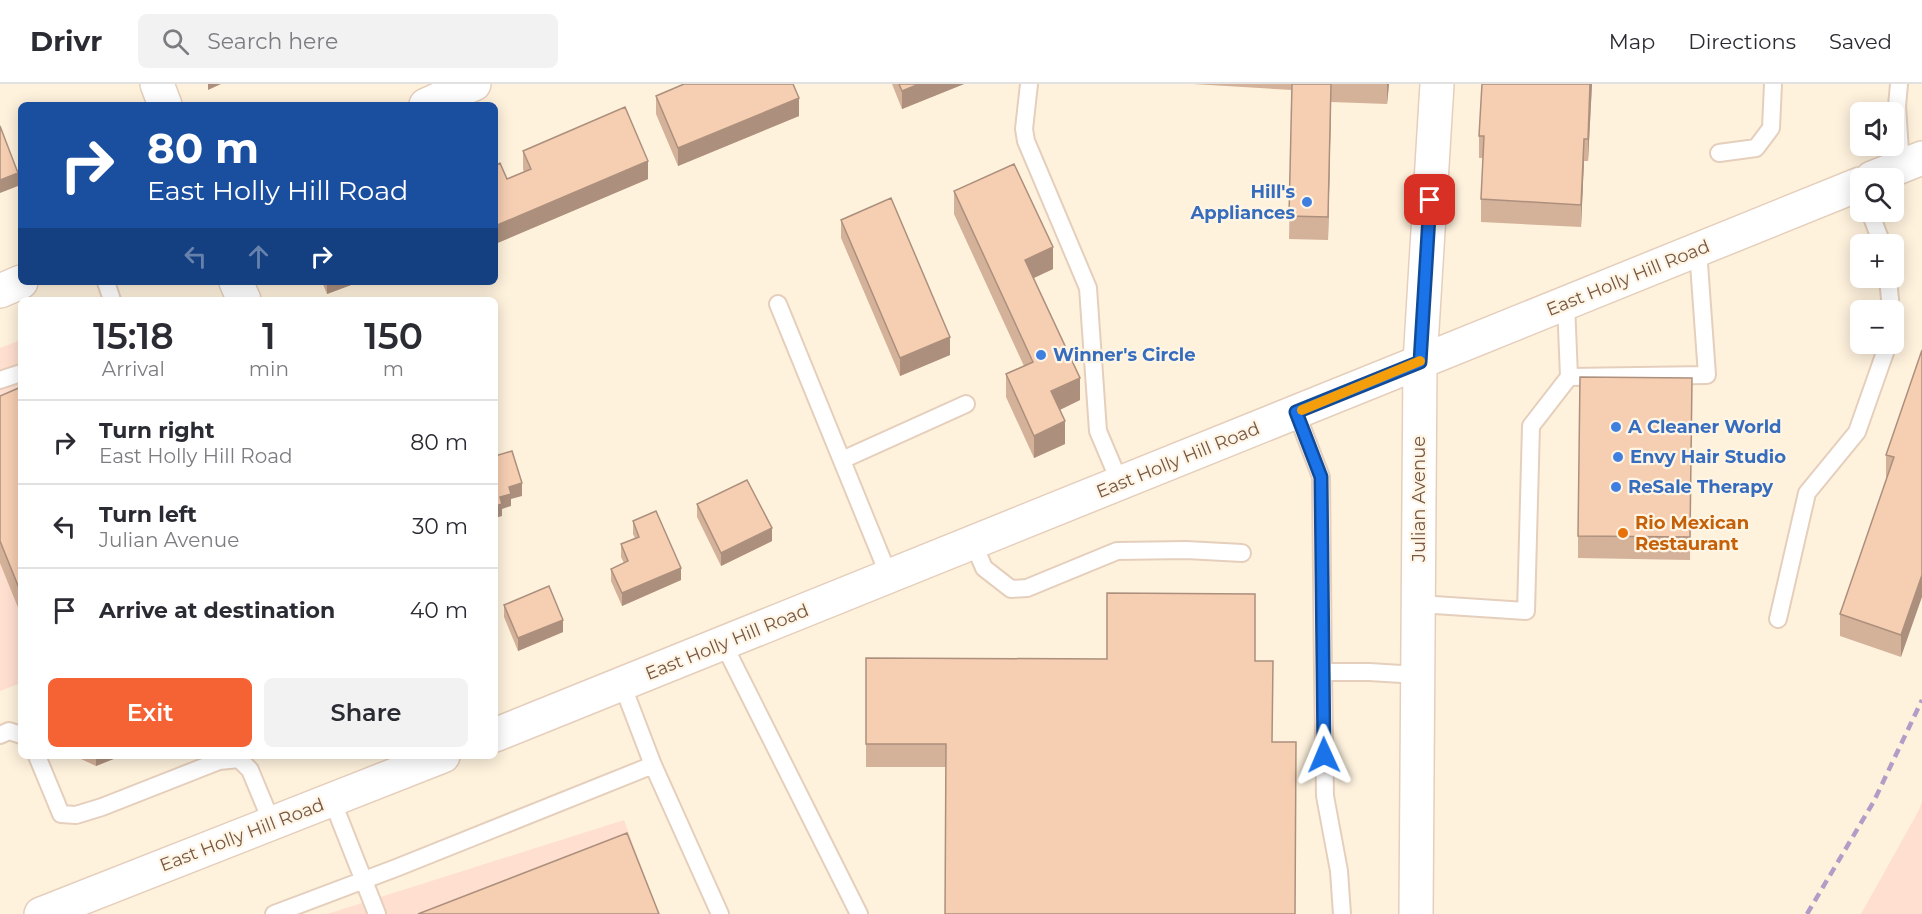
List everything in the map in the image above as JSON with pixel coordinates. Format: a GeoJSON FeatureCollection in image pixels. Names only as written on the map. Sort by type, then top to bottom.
{"type":"FeatureCollection","features":[{"type":"Feature","properties":{"kind":"street"},"geometry":{"type":"LineString","coordinates":[[157,84],[164,102]]}},
{"type":"Feature","properties":{"kind":"street"},"geometry":{"type":"LineString","coordinates":[[433,102],[474,84]]}},
{"type":"Feature","properties":{"kind":"street","name":"Julian Avenue"},"geometry":{"type":"LineString","coordinates":[[1416,914],[1420,362],[1437,84]]}},
{"type":"Feature","properties":{"kind":"street"},"geometry":{"type":"LineString","coordinates":[[1897,168],[1912,162]]}},
{"type":"Feature","properties":{"kind":"street","name":"East Holly Hill Road"},"geometry":{"type":"LineString","coordinates":[[498,734],[1850,188]]}},
{"type":"Feature","properties":{"kind":"street"},"geometry":{"type":"LineString","coordinates":[[0,291],[18,283]]}},
{"type":"Feature","properties":{"kind":"street","name":"East Holly Hill Road"},"geometry":{"type":"LineString","coordinates":[[41,914],[432,759]]}},
{"type":"Feature","properties":{"kind":"lane"},"geometry":{"type":"LineString","coordinates":[[1029,84],[1024,129],[1026,141],[1088,288],[1098,431],[1120,483]]}},
{"type":"Feature","properties":{"kind":"lane"},"geometry":{"type":"LineString","coordinates":[[1719,153],[1756,148],[1771,128],[1773,84]]}},
{"type":"Feature","properties":{"kind":"lane"},"geometry":{"type":"LineString","coordinates":[[1899,84],[1897,106],[1912,162]]}},
{"type":"Feature","properties":{"kind":"lane"},"geometry":{"type":"LineString","coordinates":[[1569,377],[1707,375],[1698,250]]}},
{"type":"Feature","properties":{"kind":"lane"},"geometry":{"type":"LineString","coordinates":[[1419,604],[1526,611],[1531,426],[1569,377],[1566,303]]}},
{"type":"Feature","properties":{"kind":"lane"},"geometry":{"type":"LineString","coordinates":[[778,304],[889,576]]}},
{"type":"Feature","properties":{"kind":"lane"},"geometry":{"type":"LineString","coordinates":[[1778,619],[1807,493],[1857,432],[1884,354]]}},
{"type":"Feature","properties":{"kind":"lane"},"geometry":{"type":"LineString","coordinates":[[0,380],[18,374]]}},
{"type":"Feature","properties":{"kind":"lane"},"geometry":{"type":"LineString","coordinates":[[842,460],[966,404]]}},
{"type":"Feature","properties":{"kind":"lane"},"geometry":{"type":"LineString","coordinates":[[1296,412],[1321,477],[1324,796],[1339,871],[1342,914]]}},
{"type":"Feature","properties":{"kind":"lane"},"geometry":{"type":"LineString","coordinates":[[973,542],[984,568],[1011,589],[1027,588],[1117,551],[1186,550],[1242,553]]}},
{"type":"Feature","properties":{"kind":"lane"},"geometry":{"type":"LineString","coordinates":[[723,643],[859,914]]}},
{"type":"Feature","properties":{"kind":"lane"},"geometry":{"type":"LineString","coordinates":[[1323,672],[1418,675]]}},
{"type":"Feature","properties":{"kind":"lane"},"geometry":{"type":"LineString","coordinates":[[622,684],[653,765],[720,914]]}},
{"type":"Feature","properties":{"kind":"lane"},"geometry":{"type":"LineString","coordinates":[[0,735],[9,731],[18,734]]}},
{"type":"Feature","properties":{"kind":"lane"},"geometry":{"type":"LineString","coordinates":[[38,759],[61,814],[76,815],[229,759]]}},
{"type":"Feature","properties":{"kind":"lane"},"geometry":{"type":"LineString","coordinates":[[241,759],[250,770],[272,823]]}},
{"type":"Feature","properties":{"kind":"lane"},"geometry":{"type":"LineString","coordinates":[[274,914],[396,868],[653,765]]}},
{"type":"Feature","properties":{"kind":"lane"},"geometry":{"type":"LineString","coordinates":[[332,800],[377,914]]}},
{"type":"Feature","properties":{"kind":"shaded area"},"geometry":{"type":"Polygon","coordinates":[[[18,341],[18,684],[0,691],[0,348],[18,341]]]}},
{"type":"Feature","properties":{"kind":"shaded area"},"geometry":{"type":"Polygon","coordinates":[[[1922,802],[1922,914],[1861,914],[1919,810],[1922,802]]]}},
{"type":"Feature","properties":{"kind":"shaded area"},"geometry":{"type":"Polygon","coordinates":[[[624,820],[659,914],[327,914],[624,820]]]}},
{"type":"Feature","properties":{"kind":"building"},"geometry":{"type":"Polygon","coordinates":[[[684,84],[793,84],[799,98],[678,148],[656,96],[684,84]]]}},
{"type":"Feature","properties":{"kind":"building"},"geometry":{"type":"Polygon","coordinates":[[[899,84],[919,84],[902,91],[899,84]]]}},
{"type":"Feature","properties":{"kind":"building"},"geometry":{"type":"Polygon","coordinates":[[[1292,84],[1331,84],[1328,217],[1289,216],[1292,84]]]}},
{"type":"Feature","properties":{"kind":"building"},"geometry":{"type":"Polygon","coordinates":[[[1482,84],[1590,84],[1588,139],[1584,139],[1581,205],[1481,199],[1484,136],[1479,136],[1482,84]]]}},
{"type":"Feature","properties":{"kind":"building"},"geometry":{"type":"Polygon","coordinates":[[[625,107],[648,161],[498,225],[498,164],[500,163],[507,179],[531,169],[523,151],[625,107]]]}},
{"type":"Feature","properties":{"kind":"building"},"geometry":{"type":"Polygon","coordinates":[[[0,126],[18,173],[0,180],[0,126]]]}},
{"type":"Feature","properties":{"kind":"building"},"geometry":{"type":"Polygon","coordinates":[[[1014,164],[1053,247],[1025,260],[1080,378],[1051,391],[1065,421],[1034,436],[1006,374],[1033,362],[954,191],[1014,164]]]}},
{"type":"Feature","properties":{"kind":"building"},"geometry":{"type":"Polygon","coordinates":[[[891,198],[950,337],[900,358],[841,220],[891,198]]]}},
{"type":"Feature","properties":{"kind":"building"},"geometry":{"type":"Polygon","coordinates":[[[1922,350],[1922,575],[1901,635],[1840,614],[1894,457],[1886,455],[1922,350]]]}},
{"type":"Feature","properties":{"kind":"building"},"geometry":{"type":"Polygon","coordinates":[[[1580,377],[1692,378],[1690,537],[1578,536],[1580,377]]]}},
{"type":"Feature","properties":{"kind":"building"},"geometry":{"type":"Polygon","coordinates":[[[18,388],[18,586],[0,541],[0,396],[18,388]]]}},
{"type":"Feature","properties":{"kind":"building"},"geometry":{"type":"Polygon","coordinates":[[[512,451],[522,483],[509,487],[511,494],[500,497],[502,504],[498,505],[498,455],[512,451]]]}},
{"type":"Feature","properties":{"kind":"building"},"geometry":{"type":"Polygon","coordinates":[[[747,480],[772,528],[721,553],[697,504],[747,480]]]}},
{"type":"Feature","properties":{"kind":"building"},"geometry":{"type":"Polygon","coordinates":[[[656,511],[681,568],[622,593],[611,569],[628,561],[621,544],[639,537],[633,521],[656,511]]]}},
{"type":"Feature","properties":{"kind":"building"},"geometry":{"type":"Polygon","coordinates":[[[549,586],[563,620],[518,638],[504,605],[549,586]]]}},
{"type":"Feature","properties":{"kind":"building"},"geometry":{"type":"Polygon","coordinates":[[[1107,593],[1255,594],[1255,661],[1273,661],[1272,742],[1296,742],[1295,914],[945,914],[946,744],[866,744],[866,658],[1107,659],[1107,593]]]}},
{"type":"Feature","properties":{"kind":"building"},"geometry":{"type":"Polygon","coordinates":[[[627,833],[659,914],[418,914],[627,833]]]}},
{"type":"Feature","properties":{"kind":"railway"},"geometry":{"type":"LineString","coordinates":[[1807,914],[1874,801],[1922,700]]}},
{"type":"Feature","properties":{"kind":"slow traffic"},"geometry":{"type":"LineString","coordinates":[[1302,410],[1420,361]]}},
{"type":"Feature","properties":{"kind":"place","name":"Hill's Appliances"},"geometry":{"type":"Point","coordinates":[1307,202]}},
{"type":"Feature","properties":{"kind":"place","name":"Winner's Circle"},"geometry":{"type":"Point","coordinates":[1041,355]}},
{"type":"Feature","properties":{"kind":"place","name":"A Cleaner World"},"geometry":{"type":"Point","coordinates":[1616,427]}},
{"type":"Feature","properties":{"kind":"place","name":"Envy Hair Studio"},"geometry":{"type":"Point","coordinates":[1618,457]}},
{"type":"Feature","properties":{"kind":"place","name":"ReSale Therapy"},"geometry":{"type":"Point","coordinates":[1616,487]}},
{"type":"Feature","properties":{"kind":"place","name":"Rio Mexican Restaurant"},"geometry":{"type":"Point","coordinates":[1623,533]}},
{"type":"Feature","properties":{"kind":"route"},"geometry":{"type":"LineString","coordinates":[[1324,755],[1321,477],[1296,412],[1420,362],[1430,200]]}}]}
